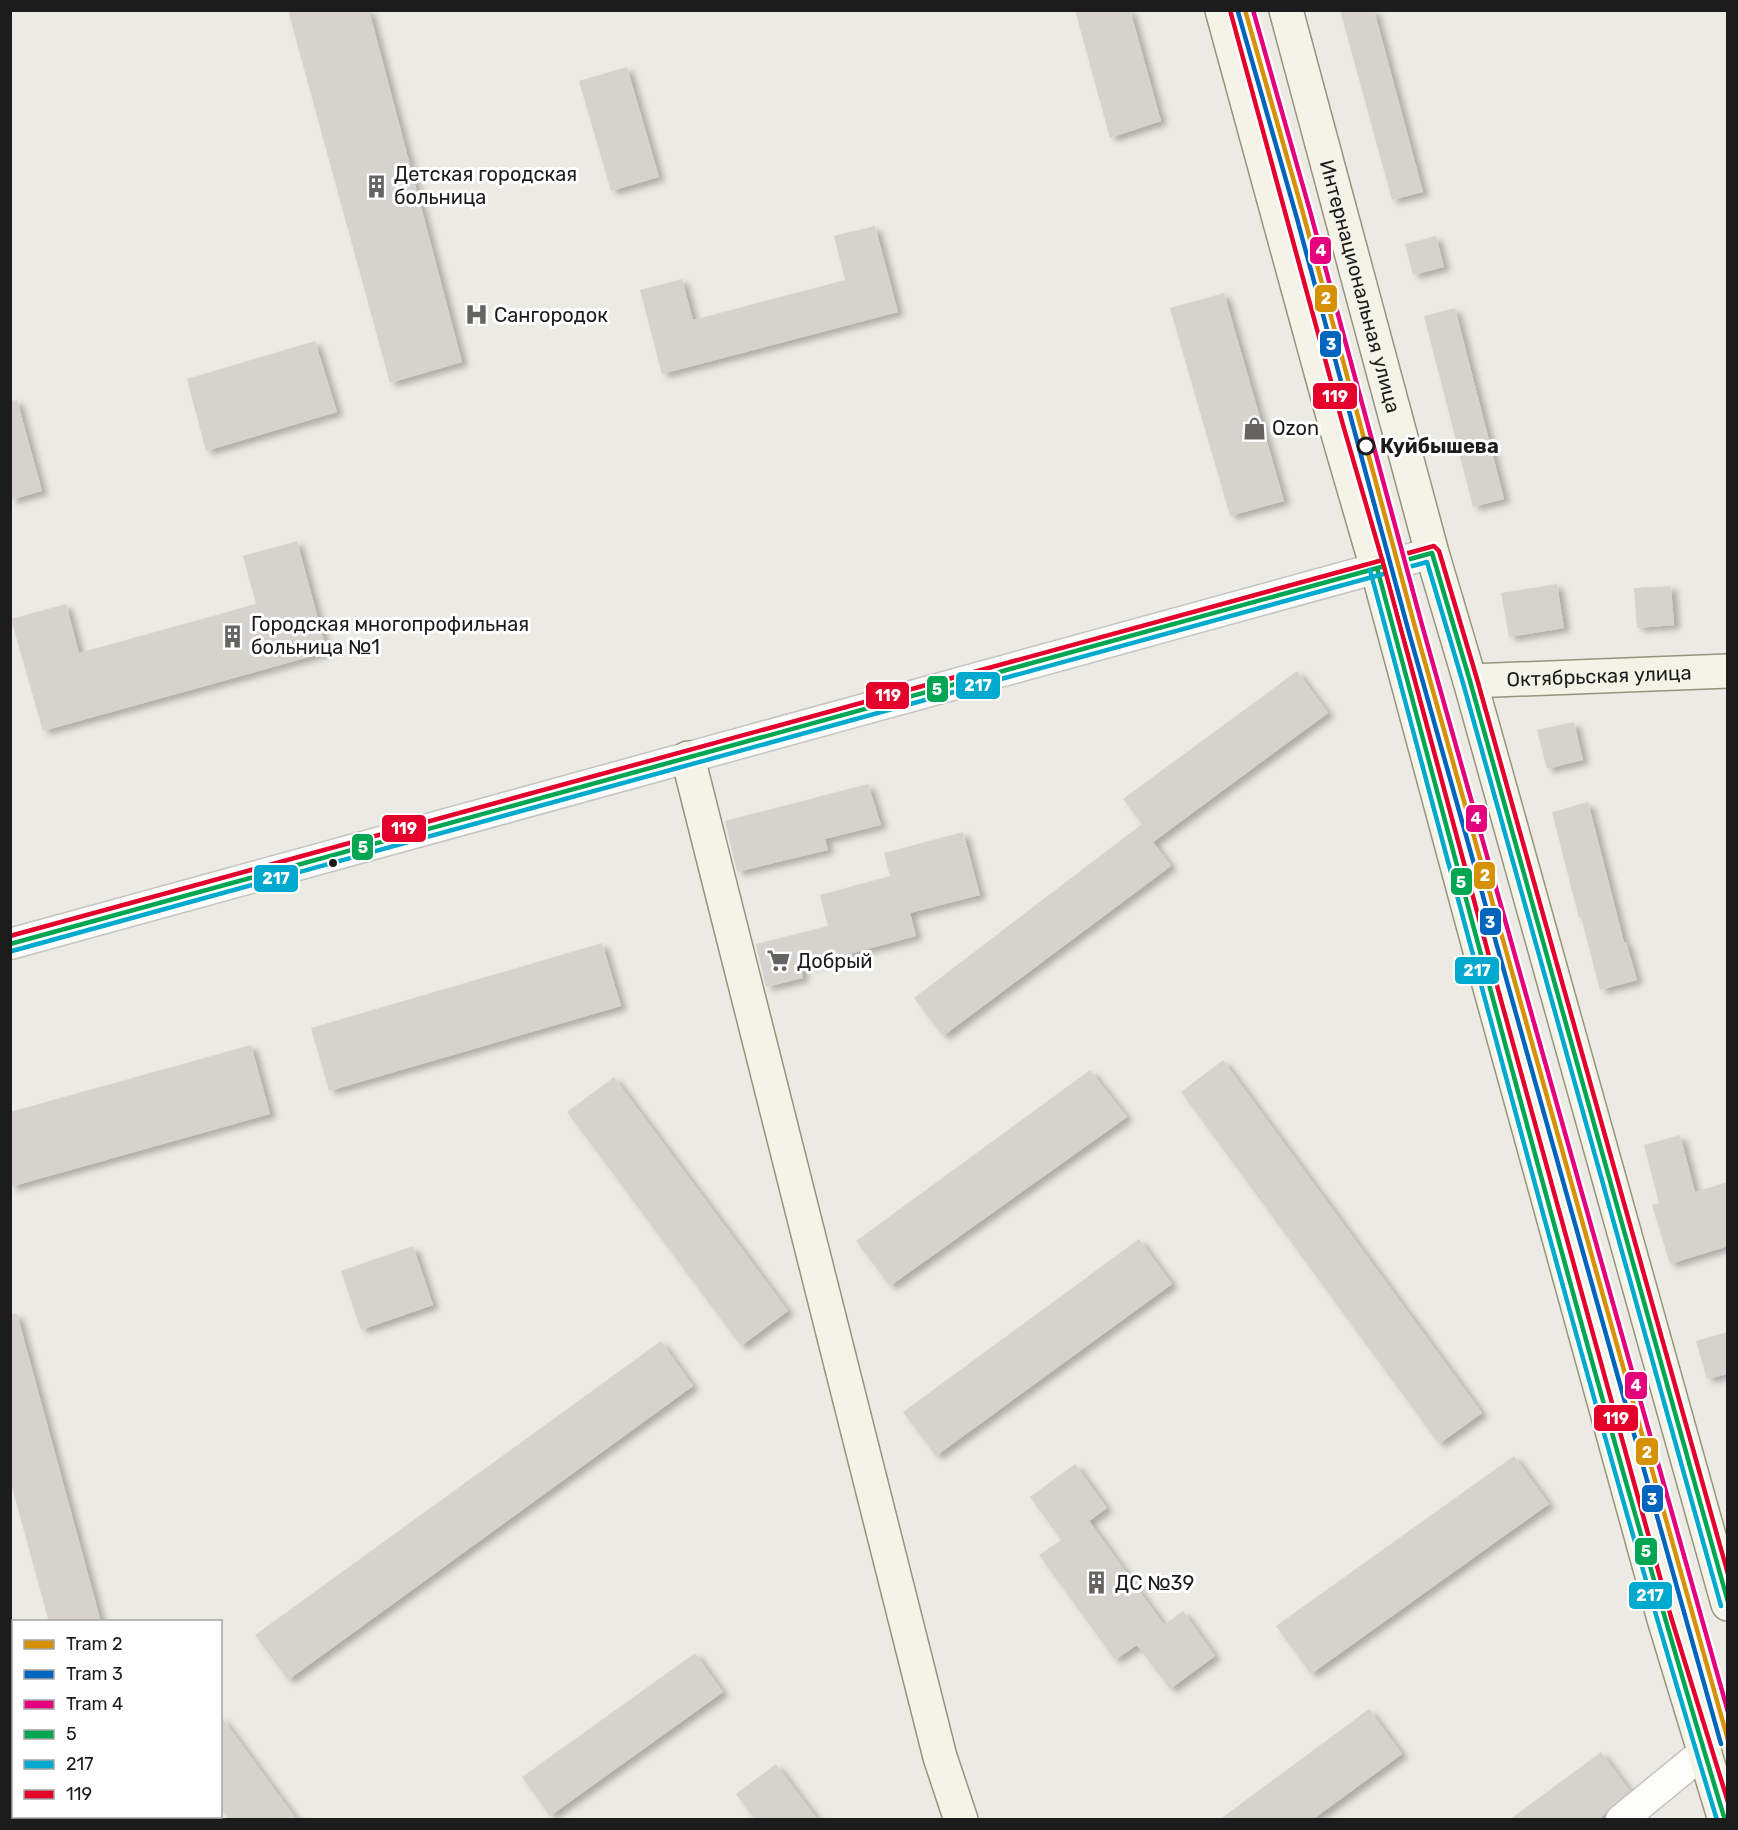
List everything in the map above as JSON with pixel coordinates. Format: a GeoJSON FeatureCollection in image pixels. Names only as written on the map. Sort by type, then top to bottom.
{"type":"FeatureCollection","features":[{"type":"Feature","properties":{"kind":"main road"},"geometry":{"type":"LineString","coordinates":[[1222,10],[1377,568],[1657,1596],[1725,1820]]}},
{"type":"Feature","properties":{"kind":"main road","name":"Интернациональная улица"},"geometry":{"type":"LineString","coordinates":[[1286,10],[1432,553],[1470,681],[1728,1604]]}},
{"type":"Feature","properties":{"kind":"main road","name":"Октябрьская улица"},"geometry":{"type":"LineString","coordinates":[[1470,681],[1728,671]]}},
{"type":"Feature","properties":{"kind":"main road"},"geometry":{"type":"LineString","coordinates":[[688,758],[940,1757],[961,1820]]}},
{"type":"Feature","properties":{"kind":"street"},"geometry":{"type":"LineString","coordinates":[[10,944],[1432,553]]}},
{"type":"Feature","properties":{"kind":"street"},"geometry":{"type":"LineString","coordinates":[[1621,1820],[1704,1752]]}},
{"type":"Feature","properties":{"kind":"building","name":"Детская городская больница"},"geometry":{"type":"Polygon","coordinates":[[[288,10],[369,10],[462,362],[390,383],[288,10]]]}},
{"type":"Feature","properties":{"kind":"building"},"geometry":{"type":"Polygon","coordinates":[[[1075,10],[1130,10],[1161,121],[1110,138],[1075,10]]]}},
{"type":"Feature","properties":{"kind":"building"},"geometry":{"type":"Polygon","coordinates":[[[1340,10],[1374,10],[1423,192],[1392,200],[1340,10]]]}},
{"type":"Feature","properties":{"kind":"building"},"geometry":{"type":"Polygon","coordinates":[[[627,67],[659,177],[611,191],[579,81],[627,67]]]}},
{"type":"Feature","properties":{"kind":"building"},"geometry":{"type":"Polygon","coordinates":[[[875,226],[898,312],[662,374],[640,290],[682,279],[693,320],[845,280],[834,236],[875,226]]]}},
{"type":"Feature","properties":{"kind":"building"},"geometry":{"type":"Polygon","coordinates":[[[1436,236],[1444,267],[1413,275],[1405,244],[1436,236]]]}},
{"type":"Feature","properties":{"kind":"building"},"geometry":{"type":"Polygon","coordinates":[[[1224,293],[1284,501],[1230,516],[1170,308],[1224,293]]]}},
{"type":"Feature","properties":{"kind":"building"},"geometry":{"type":"Polygon","coordinates":[[[1455,308],[1504,499],[1473,507],[1424,316],[1455,308]]]}},
{"type":"Feature","properties":{"kind":"building"},"geometry":{"type":"Polygon","coordinates":[[[315,341],[337,412],[206,451],[187,379],[315,341]]]}},
{"type":"Feature","properties":{"kind":"building"},"geometry":{"type":"Polygon","coordinates":[[[17,400],[42,491],[10,500],[10,401],[17,400]]]}},
{"type":"Feature","properties":{"kind":"building","name":"Городская многопрофильная больница №1"},"geometry":{"type":"Polygon","coordinates":[[[297,541],[327,652],[43,731],[11,619],[66,604],[79,653],[256,604],[243,556],[297,541]]]}},
{"type":"Feature","properties":{"kind":"building"},"geometry":{"type":"Polygon","coordinates":[[[1557,584],[1564,628],[1509,637],[1501,593],[1557,584]]]}},
{"type":"Feature","properties":{"kind":"building"},"geometry":{"type":"Polygon","coordinates":[[[1671,586],[1674,625],[1637,628],[1634,588],[1671,586]]]}},
{"type":"Feature","properties":{"kind":"building"},"geometry":{"type":"Polygon","coordinates":[[[1297,671],[1328,713],[1153,842],[1171,866],[943,1036],[914,998],[1142,824],[1123,799],[1297,671]]]}},
{"type":"Feature","properties":{"kind":"building"},"geometry":{"type":"Polygon","coordinates":[[[1574,722],[1583,760],[1547,769],[1537,730],[1574,722]]]}},
{"type":"Feature","properties":{"kind":"building"},"geometry":{"type":"Polygon","coordinates":[[[868,784],[881,825],[825,839],[828,850],[737,872],[725,821],[868,784]]]}},
{"type":"Feature","properties":{"kind":"building"},"geometry":{"type":"Polygon","coordinates":[[[1588,802],[1624,942],[1626,942],[1637,980],[1600,990],[1552,812],[1588,802]]]}},
{"type":"Feature","properties":{"kind":"building"},"geometry":{"type":"Polygon","coordinates":[[[963,832],[980,895],[910,913],[916,936],[801,967],[803,978],[766,987],[756,944],[828,926],[820,895],[890,876],[884,853],[963,832]]]}},
{"type":"Feature","properties":{"kind":"building"},"geometry":{"type":"Polygon","coordinates":[[[602,943],[621,1006],[329,1091],[311,1028],[602,943]]]}},
{"type":"Feature","properties":{"kind":"building"},"geometry":{"type":"Polygon","coordinates":[[[251,1045],[270,1114],[10,1187],[10,1112],[251,1045]]]}},
{"type":"Feature","properties":{"kind":"building"},"geometry":{"type":"Polygon","coordinates":[[[1223,1060],[1482,1413],[1439,1444],[1181,1092],[1223,1060]]]}},
{"type":"Feature","properties":{"kind":"building"},"geometry":{"type":"Polygon","coordinates":[[[1090,1070],[1127,1117],[890,1286],[856,1241],[1090,1070]]]}},
{"type":"Feature","properties":{"kind":"building"},"geometry":{"type":"Polygon","coordinates":[[[614,1077],[788,1311],[741,1346],[567,1112],[614,1077]]]}},
{"type":"Feature","properties":{"kind":"building"},"geometry":{"type":"Polygon","coordinates":[[[1680,1135],[1695,1192],[1728,1182],[1728,1246],[1670,1264],[1652,1205],[1659,1203],[1644,1145],[1680,1135]]]}},
{"type":"Feature","properties":{"kind":"building"},"geometry":{"type":"Polygon","coordinates":[[[1139,1239],[1172,1284],[936,1456],[903,1412],[1139,1239]]]}},
{"type":"Feature","properties":{"kind":"building"},"geometry":{"type":"Polygon","coordinates":[[[413,1246],[433,1305],[361,1330],[341,1271],[413,1246]]]}},
{"type":"Feature","properties":{"kind":"building"},"geometry":{"type":"Polygon","coordinates":[[[10,1314],[17,1314],[100,1620],[48,1620],[10,1480],[10,1314]]]}},
{"type":"Feature","properties":{"kind":"building"},"geometry":{"type":"Polygon","coordinates":[[[1728,1332],[1728,1374],[1707,1379],[1696,1341],[1728,1332]]]}},
{"type":"Feature","properties":{"kind":"building"},"geometry":{"type":"Polygon","coordinates":[[[661,1341],[693,1386],[288,1680],[255,1635],[661,1341]]]}},
{"type":"Feature","properties":{"kind":"building"},"geometry":{"type":"Polygon","coordinates":[[[1514,1456],[1549,1504],[1311,1674],[1276,1626],[1514,1456]]]}},
{"type":"Feature","properties":{"kind":"building","name":"ДС №39"},"geometry":{"type":"Polygon","coordinates":[[[1075,1464],[1107,1508],[1089,1521],[1164,1625],[1183,1611],[1215,1656],[1170,1689],[1137,1645],[1115,1660],[1039,1555],[1061,1540],[1030,1497],[1075,1464]]]}},
{"type":"Feature","properties":{"kind":"building"},"geometry":{"type":"Polygon","coordinates":[[[695,1653],[723,1692],[550,1816],[522,1777],[695,1653]]]}},
{"type":"Feature","properties":{"kind":"building"},"geometry":{"type":"Polygon","coordinates":[[[1369,1709],[1402,1754],[1312,1820],[1219,1820],[1369,1709]]]}},
{"type":"Feature","properties":{"kind":"building"},"geometry":{"type":"Polygon","coordinates":[[[222,1718],[297,1820],[229,1820],[222,1811],[222,1718]]]}},
{"type":"Feature","properties":{"kind":"building"},"geometry":{"type":"Polygon","coordinates":[[[1601,1752],[1630,1791],[1598,1820],[1509,1820],[1601,1752]]]}},
{"type":"Feature","properties":{"kind":"building"},"geometry":{"type":"Polygon","coordinates":[[[776,1764],[818,1820],[755,1820],[736,1794],[776,1764]]]}},
{"type":"Feature","properties":{"kind":"tram line","name":"2"},"geometry":{"type":"LineString","coordinates":[[1245,10],[1303,213],[1415,627],[1728,1740]]}},
{"type":"Feature","properties":{"kind":"tram line","name":"4"},"geometry":{"type":"LineString","coordinates":[[1253,10],[1422,625],[1728,1712]]}},
{"type":"Feature","properties":{"kind":"tram line","name":"3"},"geometry":{"type":"LineString","coordinates":[[1238,12],[1296,215],[1408,629],[1721,1744]]}},
{"type":"Feature","properties":{"kind":"transit line","name":"119"},"geometry":{"type":"LineString","coordinates":[[1230,10],[1671,1617],[1728,1802]]}},
{"type":"Feature","properties":{"kind":"transit line","name":"119"},"geometry":{"type":"LineString","coordinates":[[10,936],[1434,546],[1439,551],[1477,679],[1728,1574]]}},
{"type":"Feature","properties":{"kind":"transit line","name":"5"},"geometry":{"type":"LineString","coordinates":[[10,944],[1432,553],[1470,681],[1728,1602]]}},
{"type":"Feature","properties":{"kind":"transit line","name":"217"},"geometry":{"type":"LineString","coordinates":[[12,951],[1427,562],[1463,683],[1721,1606]]}},
{"type":"Feature","properties":{"kind":"transit line","name":"5"},"geometry":{"type":"LineString","coordinates":[[1377,568],[1589,1352],[1725,1820]]}},
{"type":"Feature","properties":{"kind":"transit line","name":"217"},"geometry":{"type":"LineString","coordinates":[[1370,570],[1581,1353],[1717,1820]]}},
{"type":"Feature","properties":{"kind":"place","name":"Детская городская больница"},"geometry":{"type":"Point","coordinates":[376,186]}},
{"type":"Feature","properties":{"kind":"place","name":"Сангородок"},"geometry":{"type":"Point","coordinates":[476,315]}},
{"type":"Feature","properties":{"kind":"place","name":"Ozon"},"geometry":{"type":"Point","coordinates":[1254,428]}},
{"type":"Feature","properties":{"kind":"place","name":"Куйбышева"},"geometry":{"type":"Point","coordinates":[1366,446]}},
{"type":"Feature","properties":{"kind":"place","name":"Городская многопрофильная больница №1"},"geometry":{"type":"Point","coordinates":[233,636]}},
{"type":"Feature","properties":{"kind":"place","name":"Добрый"},"geometry":{"type":"Point","coordinates":[779,961]}},
{"type":"Feature","properties":{"kind":"place","name":"ДС №39"},"geometry":{"type":"Point","coordinates":[1097,1583]}}]}
